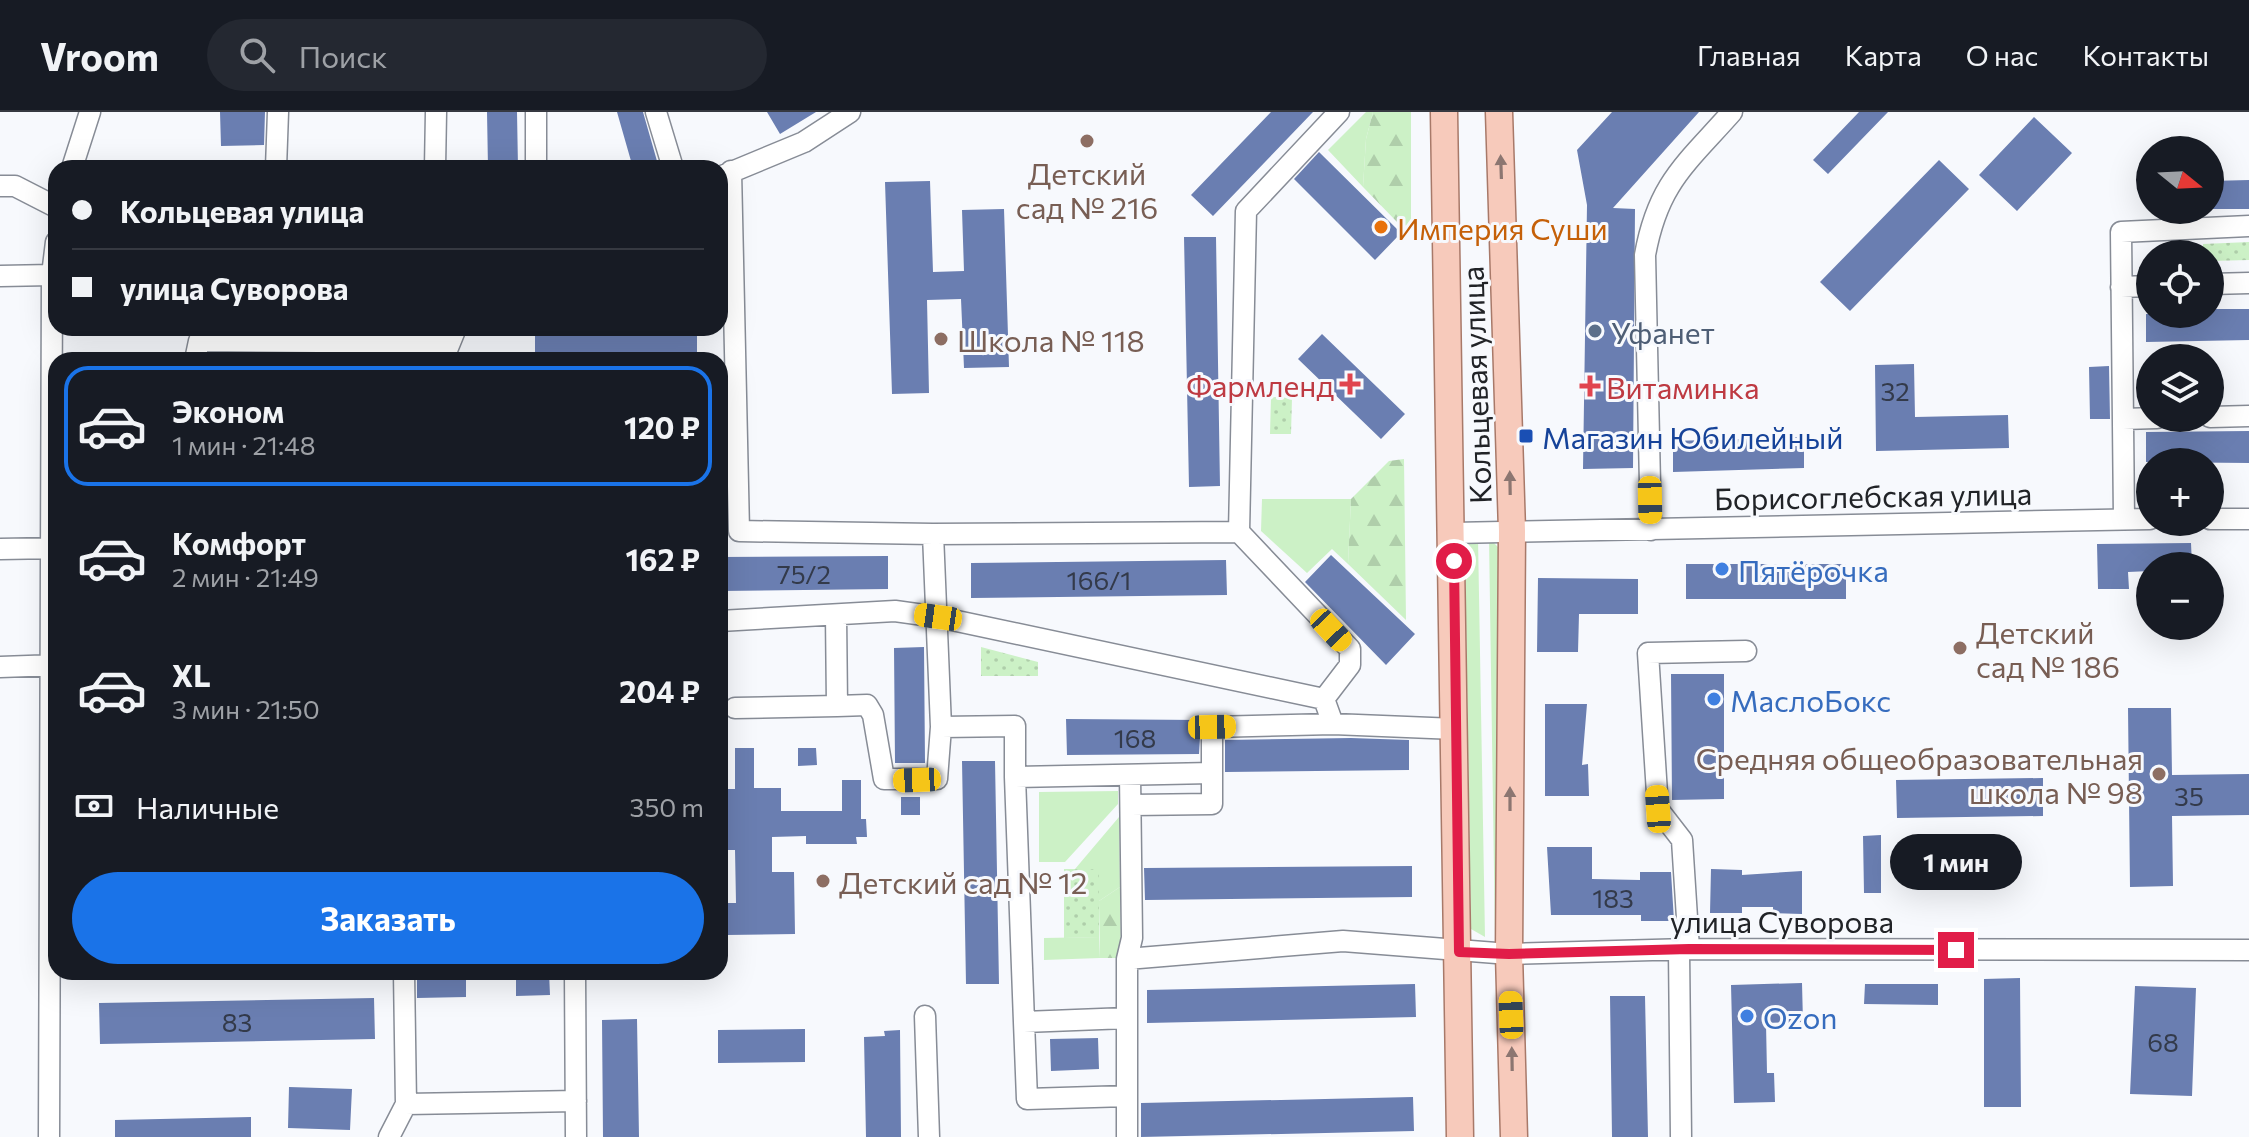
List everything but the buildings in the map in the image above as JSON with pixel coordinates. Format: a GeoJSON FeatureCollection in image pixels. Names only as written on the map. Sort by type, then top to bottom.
{"type":"FeatureCollection","features":[{"type":"Feature","properties":{"kind":"main road","name":"Кольцевая улица"},"geometry":{"type":"LineString","coordinates":[[1444,112],[1453,533],[1460,1137]]}},
{"type":"Feature","properties":{"kind":"main road","name":"Кольцевая улица"},"geometry":{"type":"LineString","coordinates":[[1499,112],[1512,531],[1509,954],[1514,1137]]}},
{"type":"Feature","properties":{"kind":"street"},"geometry":{"type":"LineString","coordinates":[[75,160],[90,112]]}},
{"type":"Feature","properties":{"kind":"street"},"geometry":{"type":"LineString","coordinates":[[276,160],[278,112]]}},
{"type":"Feature","properties":{"kind":"street"},"geometry":{"type":"LineString","coordinates":[[435,160],[436,112]]}},
{"type":"Feature","properties":{"kind":"street"},"geometry":{"type":"LineString","coordinates":[[536,112],[536,160]]}},
{"type":"Feature","properties":{"kind":"street"},"geometry":{"type":"LineString","coordinates":[[656,112],[671,160]]}},
{"type":"Feature","properties":{"kind":"street"},"geometry":{"type":"LineString","coordinates":[[1324,699],[1350,665],[1350,649],[1239,532],[1246,211],[1339,112]]}},
{"type":"Feature","properties":{"kind":"street"},"geometry":{"type":"LineString","coordinates":[[1651,530],[1645,255],[1651,218],[1666,187],[1732,112]]}},
{"type":"Feature","properties":{"kind":"street"},"geometry":{"type":"LineString","coordinates":[[728,173],[804,142],[838,116]]}},
{"type":"Feature","properties":{"kind":"street"},"geometry":{"type":"LineString","coordinates":[[0,186],[15,186],[48,203]]}},
{"type":"Feature","properties":{"kind":"street"},"geometry":{"type":"LineString","coordinates":[[2124,519],[2121,232],[2249,226]]}},
{"type":"Feature","properties":{"kind":"street"},"geometry":{"type":"LineString","coordinates":[[728,229],[739,531],[933,534],[1239,532]]}},
{"type":"Feature","properties":{"kind":"street"},"geometry":{"type":"LineString","coordinates":[[0,276],[48,275]]}},
{"type":"Feature","properties":{"kind":"street"},"geometry":{"type":"LineString","coordinates":[[2224,284],[2249,283]]}},
{"type":"Feature","properties":{"kind":"street"},"geometry":{"type":"LineString","coordinates":[[2121,287],[2136,286]]}},
{"type":"Feature","properties":{"kind":"street"},"geometry":{"type":"LineString","coordinates":[[197,343],[449,344]]}},
{"type":"Feature","properties":{"kind":"street"},"geometry":{"type":"LineString","coordinates":[[2224,417],[2249,416]]}},
{"type":"Feature","properties":{"kind":"street"},"geometry":{"type":"LineString","coordinates":[[2123,419],[2136,419]]}},
{"type":"Feature","properties":{"kind":"street","name":"Борисоглебская улица"},"geometry":{"type":"LineString","coordinates":[[1453,533],[2136,519]]}},
{"type":"Feature","properties":{"kind":"street"},"geometry":{"type":"LineString","coordinates":[[2224,519],[2249,519]]}},
{"type":"Feature","properties":{"kind":"street"},"geometry":{"type":"LineString","coordinates":[[735,708],[867,705],[873,715],[884,779],[937,779],[941,727],[933,534]]}},
{"type":"Feature","properties":{"kind":"street"},"geometry":{"type":"LineString","coordinates":[[0,549],[48,548]]}},
{"type":"Feature","properties":{"kind":"street"},"geometry":{"type":"LineString","coordinates":[[728,621],[895,611],[938,617],[1324,699]]}},
{"type":"Feature","properties":{"kind":"street"},"geometry":{"type":"LineString","coordinates":[[836,615],[837,706]]}},
{"type":"Feature","properties":{"kind":"street"},"geometry":{"type":"LineString","coordinates":[[1681,1137],[1682,840],[1658,809],[1648,653],[1746,651]]}},
{"type":"Feature","properties":{"kind":"street"},"geometry":{"type":"LineString","coordinates":[[0,667],[48,665]]}},
{"type":"Feature","properties":{"kind":"street"},"geometry":{"type":"LineString","coordinates":[[1324,699],[1333,724]]}},
{"type":"Feature","properties":{"kind":"street"},"geometry":{"type":"LineString","coordinates":[[1131,805],[1212,804],[1212,727],[1333,724],[1456,729]]}},
{"type":"Feature","properties":{"kind":"street"},"geometry":{"type":"LineString","coordinates":[[941,727],[1015,726],[1027,1099],[1127,1096]]}},
{"type":"Feature","properties":{"kind":"street"},"geometry":{"type":"LineString","coordinates":[[1015,777],[1212,773]]}},
{"type":"Feature","properties":{"kind":"street"},"geometry":{"type":"LineString","coordinates":[[1127,1137],[1127,959],[1132,938],[1130,775]]}},
{"type":"Feature","properties":{"kind":"street","name":"улица Суворова"},"geometry":{"type":"LineString","coordinates":[[1127,959],[1343,941],[1509,954],[1684,950],[2249,950]]}},
{"type":"Feature","properties":{"kind":"street"},"geometry":{"type":"LineString","coordinates":[[49,1137],[52,980]]}},
{"type":"Feature","properties":{"kind":"street"},"geometry":{"type":"LineString","coordinates":[[389,1137],[406,1104],[404,980]]}},
{"type":"Feature","properties":{"kind":"street"},"geometry":{"type":"LineString","coordinates":[[575,980],[576,1137]]}},
{"type":"Feature","properties":{"kind":"street"},"geometry":{"type":"LineString","coordinates":[[925,1016],[929,1137]]}},
{"type":"Feature","properties":{"kind":"street"},"geometry":{"type":"LineString","coordinates":[[1024,1022],[1127,1018]]}},
{"type":"Feature","properties":{"kind":"street"},"geometry":{"type":"LineString","coordinates":[[406,1104],[576,1101]]}},
{"type":"Feature","properties":{"kind":"green space"},"geometry":{"type":"Polygon","coordinates":[[[1366,112],[1373,112],[1366,139],[1363,187],[1328,150],[1366,112]]]}},
{"type":"Feature","properties":{"kind":"green space"},"geometry":{"type":"Polygon","coordinates":[[[1373,112],[1411,112],[1411,221],[1407,226],[1398,223],[1363,187],[1366,139],[1373,112]]]}},
{"type":"Feature","properties":{"kind":"green space"},"geometry":{"type":"Polygon","coordinates":[[[2249,242],[2249,260],[2224,261],[2224,243],[2249,242]]]}},
{"type":"Feature","properties":{"kind":"green space"},"geometry":{"type":"Polygon","coordinates":[[[1271,397],[1292,398],[1291,434],[1270,434],[1271,397]]]}},
{"type":"Feature","properties":{"kind":"green space"},"geometry":{"type":"Polygon","coordinates":[[[1404,459],[1406,620],[1348,564],[1351,499],[1389,461],[1404,459]]]}},
{"type":"Feature","properties":{"kind":"green space"},"geometry":{"type":"Polygon","coordinates":[[[1262,499],[1351,499],[1348,564],[1332,549],[1307,573],[1261,531],[1262,499]]]}},
{"type":"Feature","properties":{"kind":"green space"},"geometry":{"type":"Polygon","coordinates":[[[1478,538],[1485,937],[1471,929],[1465,553],[1471,539],[1478,538]]]}},
{"type":"Feature","properties":{"kind":"green space"},"geometry":{"type":"Polygon","coordinates":[[[1489,538],[1499,548],[1500,936],[1495,938],[1489,538]]]}},
{"type":"Feature","properties":{"kind":"green space"},"geometry":{"type":"Polygon","coordinates":[[[981,647],[1038,662],[1038,676],[981,676],[981,647]]]}},
{"type":"Feature","properties":{"kind":"green space"},"geometry":{"type":"Polygon","coordinates":[[[1118,791],[1118,804],[1065,862],[1039,862],[1039,792],[1118,791]]]}},
{"type":"Feature","properties":{"kind":"green space"},"geometry":{"type":"Polygon","coordinates":[[[1119,817],[1120,887],[1099,901],[1099,869],[1075,869],[1119,817]]]}},
{"type":"Feature","properties":{"kind":"green space"},"geometry":{"type":"Polygon","coordinates":[[[1064,869],[1099,869],[1099,937],[1064,938],[1064,869]]]}},
{"type":"Feature","properties":{"kind":"green space"},"geometry":{"type":"Polygon","coordinates":[[[1120,887],[1121,958],[1100,958],[1099,901],[1120,887]]]}},
{"type":"Feature","properties":{"kind":"green space"},"geometry":{"type":"Polygon","coordinates":[[[1099,937],[1100,958],[1044,960],[1044,938],[1099,937]]]}},
{"type":"Feature","properties":{"kind":"place","name":"Детский сад № 216"},"geometry":{"type":"Point","coordinates":[1087,141]}},
{"type":"Feature","properties":{"kind":"place","name":"Империя Суши"},"geometry":{"type":"Point","coordinates":[1381,227]}},
{"type":"Feature","properties":{"kind":"place","name":"Уфанет"},"geometry":{"type":"Point","coordinates":[1595,331]}},
{"type":"Feature","properties":{"kind":"place","name":"Школа № 118"},"geometry":{"type":"Point","coordinates":[941,339]}},
{"type":"Feature","properties":{"kind":"place","name":"Фармленд"},"geometry":{"type":"Point","coordinates":[1350,384]}},
{"type":"Feature","properties":{"kind":"place","name":"Витаминка"},"geometry":{"type":"Point","coordinates":[1590,386]}},
{"type":"Feature","properties":{"kind":"place","name":"Магазин Юбилейный"},"geometry":{"type":"Point","coordinates":[1526,436]}},
{"type":"Feature","properties":{"kind":"place","name":"Пятёрочка"},"geometry":{"type":"Point","coordinates":[1722,569]}},
{"type":"Feature","properties":{"kind":"place","name":"Детский сад № 186"},"geometry":{"type":"Point","coordinates":[1960,648]}},
{"type":"Feature","properties":{"kind":"place","name":"МаслоБокс"},"geometry":{"type":"Point","coordinates":[1714,699]}},
{"type":"Feature","properties":{"kind":"place","name":"Средняя общеобразовательная школа № 98"},"geometry":{"type":"Point","coordinates":[2159,774]}},
{"type":"Feature","properties":{"kind":"place","name":"Детский сад № 12"},"geometry":{"type":"Point","coordinates":[823,881]}},
{"type":"Feature","properties":{"kind":"place","name":"Ozon"},"geometry":{"type":"Point","coordinates":[1747,1016]}},
{"type":"Feature","properties":{"kind":"route"},"geometry":{"type":"LineString","coordinates":[[1454,561],[1459,952],[1956,950]]}}]}
